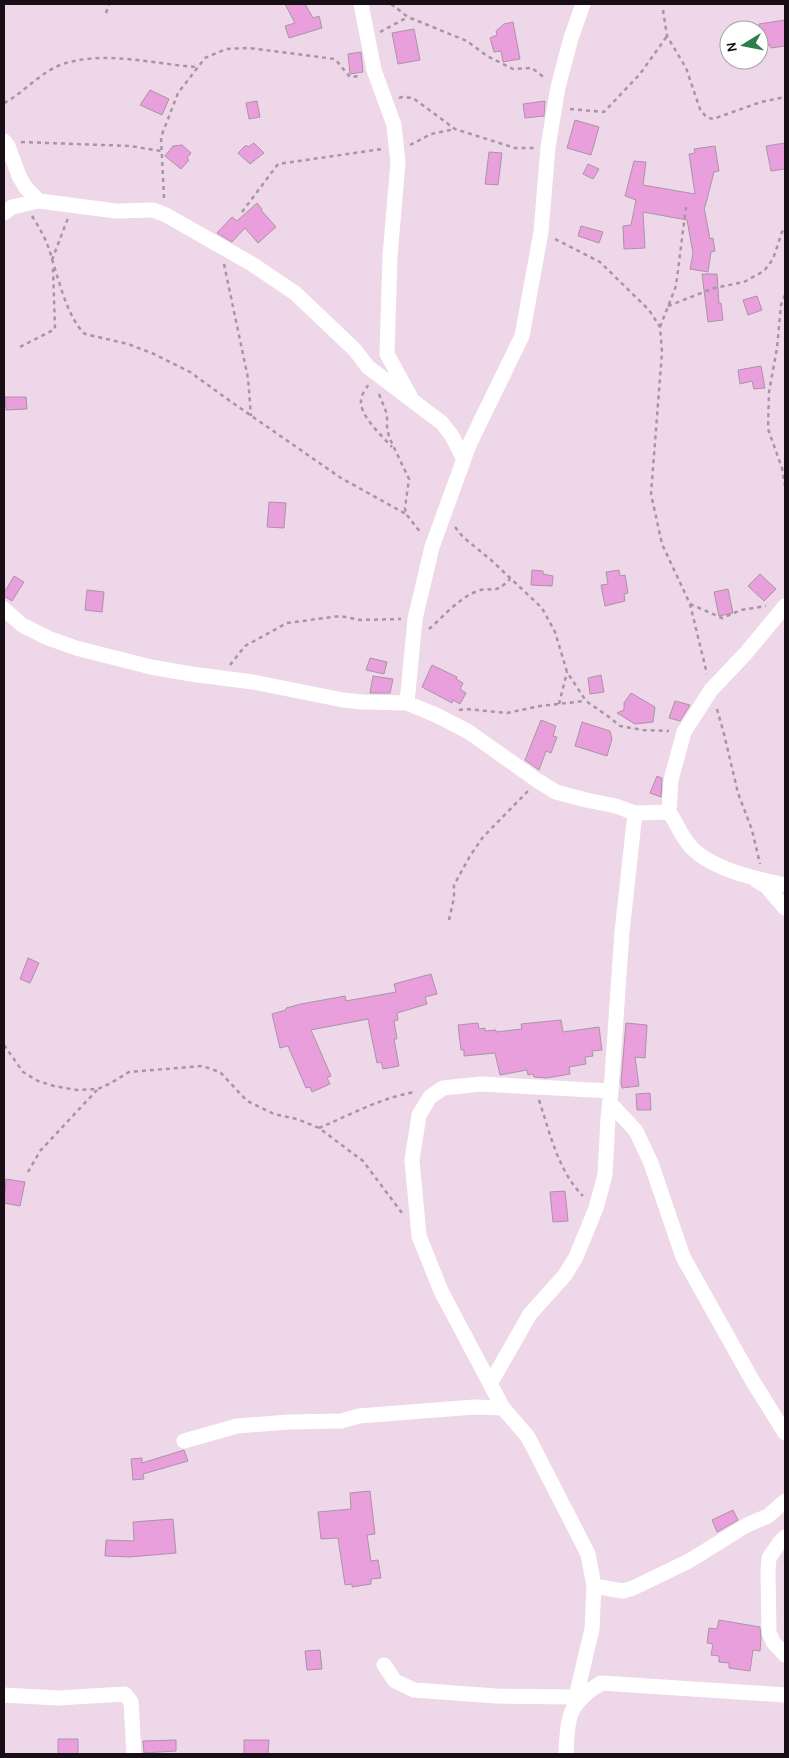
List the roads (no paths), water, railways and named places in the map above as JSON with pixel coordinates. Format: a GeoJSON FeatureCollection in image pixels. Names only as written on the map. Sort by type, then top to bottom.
{"type":"FeatureCollection","features":[{"type":"Feature","properties":{"kind":"street"},"geometry":{"type":"LineString","coordinates":[[361,4],[374,70],[394,125],[398,163],[390,256],[387,354],[412,401]]}},
{"type":"Feature","properties":{"kind":"street"},"geometry":{"type":"LineString","coordinates":[[407,703],[415,619],[432,547],[463,458],[522,336],[541,232],[548,147],[558,88],[583,4]]}},
{"type":"Feature","properties":{"kind":"street"},"geometry":{"type":"LineString","coordinates":[[6,144],[32,203]]}},
{"type":"Feature","properties":{"kind":"street"},"geometry":{"type":"LineString","coordinates":[[4,212],[12,207],[32,203],[73,204],[116,211],[153,210],[166,215],[252,264],[295,293],[355,350],[368,367],[442,423],[452,436],[463,458]]}},
{"type":"Feature","properties":{"kind":"street"},"geometry":{"type":"LineString","coordinates":[[785,606],[746,653],[711,690],[684,732],[672,780],[669,812],[688,844],[710,861],[766,886],[785,908]]}},
{"type":"Feature","properties":{"kind":"street"},"geometry":{"type":"LineString","coordinates":[[4,609],[22,625],[48,638],[76,648],[151,667],[253,682],[343,700],[407,703],[469,732],[556,792],[616,806],[635,813],[669,812]]}},
{"type":"Feature","properties":{"kind":"street"},"geometry":{"type":"LineString","coordinates":[[490,1384],[530,1314],[565,1275],[576,1257],[596,1208],[605,1175],[622,932],[635,813]]}},
{"type":"Feature","properties":{"kind":"street"},"geometry":{"type":"LineString","coordinates":[[740,873],[785,885]]}},
{"type":"Feature","properties":{"kind":"street"},"geometry":{"type":"LineString","coordinates":[[566,1754],[567,1722],[575,1701],[592,1629],[594,1586],[588,1554],[528,1437],[503,1408],[490,1384],[441,1291],[419,1236],[412,1160],[419,1115],[430,1097],[443,1088],[481,1084],[535,1087],[610,1097],[636,1131],[651,1163],[683,1257],[752,1380],[785,1433]]}},
{"type":"Feature","properties":{"kind":"street"},"geometry":{"type":"LineString","coordinates":[[184,1441],[237,1426],[341,1421],[359,1416],[474,1407],[503,1408]]}},
{"type":"Feature","properties":{"kind":"street"},"geometry":{"type":"LineString","coordinates":[[594,1586],[623,1591],[633,1588],[688,1561],[747,1526],[768,1516],[785,1501]]}},
{"type":"Feature","properties":{"kind":"street"},"geometry":{"type":"LineString","coordinates":[[785,1537],[769,1558],[768,1571],[769,1632],[773,1642],[785,1655]]}},
{"type":"Feature","properties":{"kind":"street"},"geometry":{"type":"LineString","coordinates":[[384,1665],[395,1682],[414,1690],[496,1696],[575,1701],[601,1683],[785,1694]]}},
{"type":"Feature","properties":{"kind":"street"},"geometry":{"type":"LineString","coordinates":[[4,1695],[57,1698],[125,1694],[131,1702],[134,1754]]}}]}
